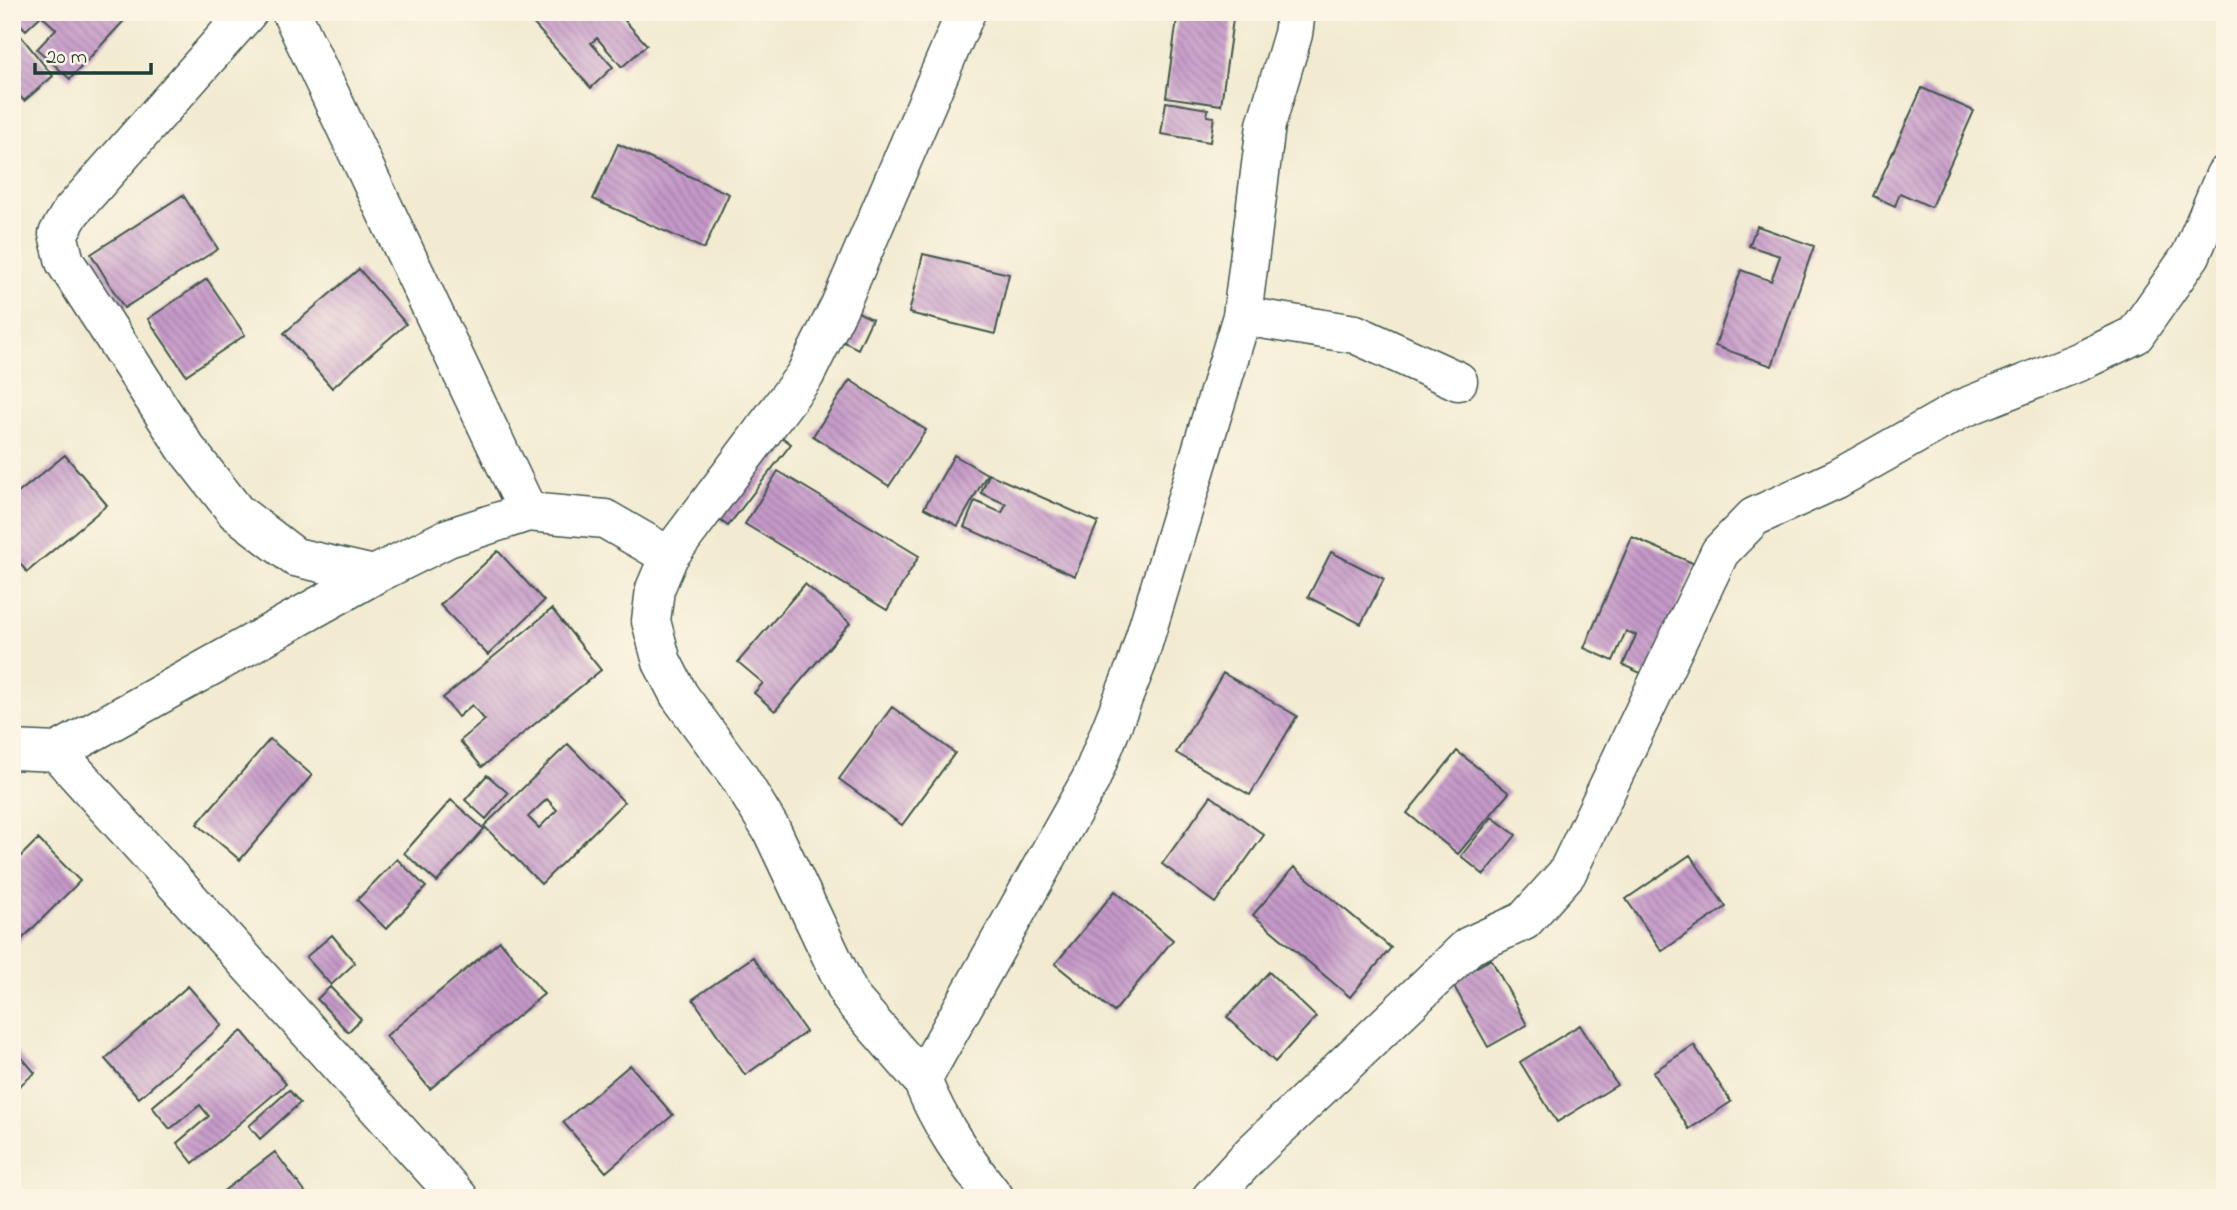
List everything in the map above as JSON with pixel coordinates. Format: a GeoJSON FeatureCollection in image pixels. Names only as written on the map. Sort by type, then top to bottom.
{"type":"FeatureCollection","features":[{"type":"Feature","properties":{"kind":"street"},"geometry":{"type":"LineString","coordinates":[[248,12],[71,212],[58,234],[65,262],[185,447],[236,512],[295,557],[374,575]]}},
{"type":"Feature","properties":{"kind":"street"},"geometry":{"type":"LineString","coordinates":[[291,12],[528,513]]}},
{"type":"Feature","properties":{"kind":"street"},"geometry":{"type":"LineString","coordinates":[[966,12],[840,305],[805,375],[669,556],[654,589],[651,621],[662,662],[679,695],[739,777],[772,831],[851,998],[922,1080],[936,1115],[957,1151],[995,1198]]}},
{"type":"Feature","properties":{"kind":"street"},"geometry":{"type":"LineString","coordinates":[[922,1080],[1091,779],[1137,663],[1242,316],[1266,125],[1293,34],[1296,12]]}},
{"type":"Feature","properties":{"kind":"street"},"geometry":{"type":"LineString","coordinates":[[1211,1198],[1252,1153],[1469,946],[1524,921],[1567,873],[1720,552],[1754,517],[1837,479],[1961,409],[2081,361],[2135,335],[2191,256],[2225,175]]}},
{"type":"Feature","properties":{"kind":"street"},"geometry":{"type":"LineString","coordinates":[[1242,316],[1355,334],[1458,381]]}},
{"type":"Feature","properties":{"kind":"street"},"geometry":{"type":"LineString","coordinates":[[12,750],[57,752],[374,575],[448,538],[528,513],[605,519],[669,556]]}},
{"type":"Feature","properties":{"kind":"street"},"geometry":{"type":"LineString","coordinates":[[57,752],[459,1198]]}},
{"type":"Feature","properties":{"kind":"building"},"geometry":{"type":"Polygon","coordinates":[[[12,12],[45,12],[26,30],[12,16],[12,12]]]}},
{"type":"Feature","properties":{"kind":"building"},"geometry":{"type":"Polygon","coordinates":[[[48,12],[132,12],[70,79],[37,49],[56,29],[43,17],[48,12]]]}},
{"type":"Feature","properties":{"kind":"building"},"geometry":{"type":"Polygon","coordinates":[[[523,12],[617,12],[647,45],[622,67],[597,38],[591,43],[613,67],[591,88],[523,12]]]}},
{"type":"Feature","properties":{"kind":"building"},"geometry":{"type":"Polygon","coordinates":[[[1178,12],[1234,12],[1221,105],[1166,97],[1178,12]]]}},
{"type":"Feature","properties":{"kind":"building"},"geometry":{"type":"Polygon","coordinates":[[[12,25],[53,76],[24,101],[12,87],[12,25]]]}},
{"type":"Feature","properties":{"kind":"building"},"geometry":{"type":"Polygon","coordinates":[[[1922,88],[1974,111],[1931,207],[1900,193],[1895,206],[1873,196],[1922,88]]]}},
{"type":"Feature","properties":{"kind":"building"},"geometry":{"type":"Polygon","coordinates":[[[1166,102],[1208,109],[1207,116],[1214,117],[1210,142],[1161,134],[1166,102]]]}},
{"type":"Feature","properties":{"kind":"building"},"geometry":{"type":"Polygon","coordinates":[[[618,144],[729,194],[704,249],[593,199],[618,144]]]}},
{"type":"Feature","properties":{"kind":"building"},"geometry":{"type":"Polygon","coordinates":[[[183,195],[218,249],[124,308],[91,254],[183,195]]]}},
{"type":"Feature","properties":{"kind":"building"},"geometry":{"type":"Polygon","coordinates":[[[1757,226],[1814,246],[1772,366],[1715,346],[1741,270],[1771,281],[1780,256],[1749,246],[1757,226]]]}},
{"type":"Feature","properties":{"kind":"building"},"geometry":{"type":"Polygon","coordinates":[[[923,254],[1009,274],[995,334],[909,313],[923,254]]]}},
{"type":"Feature","properties":{"kind":"building"},"geometry":{"type":"Polygon","coordinates":[[[359,269],[406,324],[332,388],[284,333],[359,269]]]}},
{"type":"Feature","properties":{"kind":"building"},"geometry":{"type":"Polygon","coordinates":[[[207,279],[245,335],[186,375],[148,319],[207,279]]]}},
{"type":"Feature","properties":{"kind":"building"},"geometry":{"type":"Polygon","coordinates":[[[854,310],[872,319],[858,349],[840,340],[854,310]]]}},
{"type":"Feature","properties":{"kind":"building"},"geometry":{"type":"Polygon","coordinates":[[[850,380],[926,430],[889,486],[813,436],[850,380]]]}},
{"type":"Feature","properties":{"kind":"building"},"geometry":{"type":"Polygon","coordinates":[[[775,432],[791,444],[728,526],[713,515],[775,432]]]}},
{"type":"Feature","properties":{"kind":"building"},"geometry":{"type":"Polygon","coordinates":[[[65,455],[107,505],[27,572],[12,554],[12,498],[65,455]]]}},
{"type":"Feature","properties":{"kind":"building"},"geometry":{"type":"Polygon","coordinates":[[[954,455],[987,474],[958,526],[924,508],[954,455]]]}},
{"type":"Feature","properties":{"kind":"building"},"geometry":{"type":"Polygon","coordinates":[[[778,471],[919,556],[887,610],[745,524],[778,471]]]}},
{"type":"Feature","properties":{"kind":"building"},"geometry":{"type":"Polygon","coordinates":[[[989,474],[1098,522],[1075,576],[964,527],[975,501],[1002,513],[1006,504],[981,493],[989,474]]]}},
{"type":"Feature","properties":{"kind":"building"},"geometry":{"type":"Polygon","coordinates":[[[1632,537],[1695,564],[1647,676],[1623,665],[1636,635],[1626,631],[1613,661],[1584,648],[1632,537]]]}},
{"type":"Feature","properties":{"kind":"building"},"geometry":{"type":"Polygon","coordinates":[[[498,551],[544,601],[488,655],[440,605],[498,551]]]}},
{"type":"Feature","properties":{"kind":"building"},"geometry":{"type":"Polygon","coordinates":[[[1331,552],[1384,579],[1361,624],[1308,597],[1331,552]]]}},
{"type":"Feature","properties":{"kind":"building"},"geometry":{"type":"Polygon","coordinates":[[[805,584],[850,623],[775,711],[754,693],[763,683],[738,662],[805,584]]]}},
{"type":"Feature","properties":{"kind":"building"},"geometry":{"type":"Polygon","coordinates":[[[552,609],[601,670],[482,767],[460,741],[485,720],[472,705],[458,717],[443,698],[552,609]]]}},
{"type":"Feature","properties":{"kind":"building"},"geometry":{"type":"Polygon","coordinates":[[[1223,673],[1297,716],[1250,795],[1176,753],[1223,673]]]}},
{"type":"Feature","properties":{"kind":"building"},"geometry":{"type":"Polygon","coordinates":[[[892,707],[955,753],[902,825],[839,779],[892,707]]]}},
{"type":"Feature","properties":{"kind":"building"},"geometry":{"type":"Polygon","coordinates":[[[270,739],[312,775],[240,860],[197,824],[270,739]]]}},
{"type":"Feature","properties":{"kind":"building"},"geometry":{"type":"Polygon","coordinates":[[[568,744],[624,802],[541,884],[484,826],[568,744]],[[547,799],[528,817],[539,828],[557,810],[547,799]]]}},
{"type":"Feature","properties":{"kind":"building"},"geometry":{"type":"Polygon","coordinates":[[[1457,751],[1509,793],[1458,854],[1407,813],[1457,751]]]}},
{"type":"Feature","properties":{"kind":"building"},"geometry":{"type":"Polygon","coordinates":[[[487,775],[508,793],[486,819],[465,800],[487,775]]]}},
{"type":"Feature","properties":{"kind":"building"},"geometry":{"type":"Polygon","coordinates":[[[1211,796],[1264,835],[1215,903],[1162,864],[1211,796]]]}},
{"type":"Feature","properties":{"kind":"building"},"geometry":{"type":"Polygon","coordinates":[[[451,800],[484,829],[437,882],[404,853],[451,800]]]}},
{"type":"Feature","properties":{"kind":"building"},"geometry":{"type":"Polygon","coordinates":[[[1492,817],[1516,835],[1484,875],[1461,856],[1492,817]]]}},
{"type":"Feature","properties":{"kind":"building"},"geometry":{"type":"Polygon","coordinates":[[[38,839],[80,881],[12,949],[12,865],[38,839]]]}},
{"type":"Feature","properties":{"kind":"building"},"geometry":{"type":"Polygon","coordinates":[[[1690,855],[1726,907],[1662,951],[1626,899],[1690,855]]]}},
{"type":"Feature","properties":{"kind":"building"},"geometry":{"type":"Polygon","coordinates":[[[397,859],[426,887],[386,929],[357,900],[397,859]]]}},
{"type":"Feature","properties":{"kind":"building"},"geometry":{"type":"Polygon","coordinates":[[[1294,867],[1391,948],[1350,997],[1253,915],[1294,867]]]}},
{"type":"Feature","properties":{"kind":"building"},"geometry":{"type":"Polygon","coordinates":[[[1115,891],[1173,940],[1114,1012],[1055,964],[1115,891]]]}},
{"type":"Feature","properties":{"kind":"building"},"geometry":{"type":"Polygon","coordinates":[[[332,935],[355,963],[331,985],[306,957],[332,935]]]}},
{"type":"Feature","properties":{"kind":"building"},"geometry":{"type":"Polygon","coordinates":[[[500,941],[544,994],[430,1089],[386,1036],[500,941]]]}},
{"type":"Feature","properties":{"kind":"building"},"geometry":{"type":"Polygon","coordinates":[[[753,957],[806,1032],[745,1075],[693,999],[753,957]]]}},
{"type":"Feature","properties":{"kind":"building"},"geometry":{"type":"Polygon","coordinates":[[[1491,959],[1527,1025],[1488,1047],[1451,981],[1491,959]]]}},
{"type":"Feature","properties":{"kind":"building"},"geometry":{"type":"Polygon","coordinates":[[[1269,972],[1316,1017],[1275,1062],[1227,1017],[1269,972]]]}},
{"type":"Feature","properties":{"kind":"building"},"geometry":{"type":"Polygon","coordinates":[[[188,986],[222,1025],[139,1098],[105,1059],[188,986]]]}},
{"type":"Feature","properties":{"kind":"building"},"geometry":{"type":"Polygon","coordinates":[[[330,987],[361,1019],[348,1032],[317,999],[330,987]]]}},
{"type":"Feature","properties":{"kind":"building"},"geometry":{"type":"Polygon","coordinates":[[[1580,1025],[1617,1085],[1557,1122],[1520,1062],[1580,1025]]]}},
{"type":"Feature","properties":{"kind":"building"},"geometry":{"type":"Polygon","coordinates":[[[242,1031],[286,1084],[193,1163],[177,1143],[209,1116],[200,1105],[170,1129],[152,1107],[242,1031]]]}},
{"type":"Feature","properties":{"kind":"building"},"geometry":{"type":"Polygon","coordinates":[[[1694,1045],[1731,1102],[1689,1129],[1653,1072],[1694,1045]]]}},
{"type":"Feature","properties":{"kind":"building"},"geometry":{"type":"Polygon","coordinates":[[[12,1046],[35,1073],[12,1092],[12,1046]]]}},
{"type":"Feature","properties":{"kind":"building"},"geometry":{"type":"Polygon","coordinates":[[[630,1065],[673,1115],[606,1172],[563,1122],[630,1065]]]}},
{"type":"Feature","properties":{"kind":"building"},"geometry":{"type":"Polygon","coordinates":[[[289,1090],[300,1103],[260,1139],[249,1126],[289,1090]]]}},
{"type":"Feature","properties":{"kind":"building"},"geometry":{"type":"Polygon","coordinates":[[[275,1152],[308,1196],[225,1198],[221,1193],[275,1152]]]}}]}
